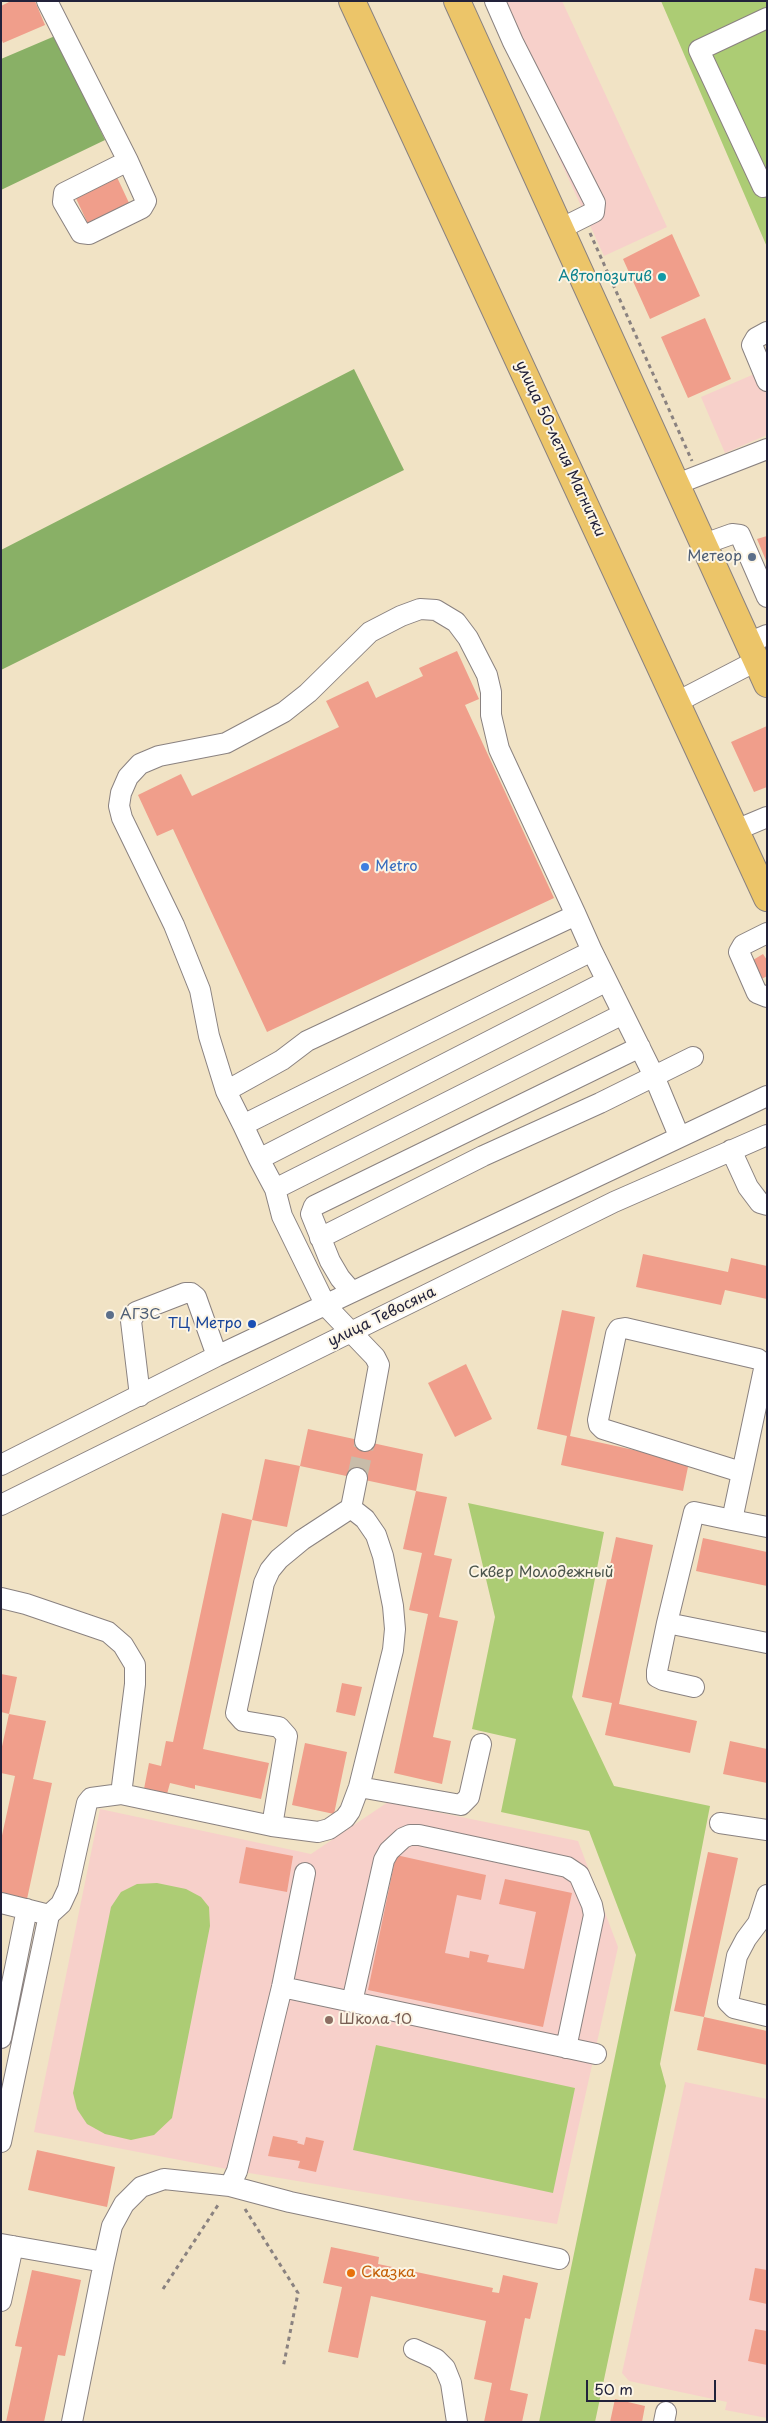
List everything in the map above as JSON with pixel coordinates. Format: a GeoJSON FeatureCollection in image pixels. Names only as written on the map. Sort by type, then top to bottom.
{"type":"FeatureCollection","features":[{"type":"Feature","properties":{"kind":"main road","name":"улица 50-летия Магнитки"},"geometry":{"type":"LineString","coordinates":[[352,1],[767,898]]}},
{"type":"Feature","properties":{"kind":"main road"},"geometry":{"type":"LineString","coordinates":[[457,1],[572,223],[687,480],[704,544],[760,656]]}},
{"type":"Feature","properties":{"kind":"street"},"geometry":{"type":"LineString","coordinates":[[47,1],[128,161]]}},
{"type":"Feature","properties":{"kind":"street"},"geometry":{"type":"LineString","coordinates":[[495,1],[513,42],[595,203],[594,212],[572,223]]}},
{"type":"Feature","properties":{"kind":"street"},"geometry":{"type":"LineString","coordinates":[[766,190],[699,50],[767,18]]}},
{"type":"Feature","properties":{"kind":"street"},"geometry":{"type":"LineString","coordinates":[[767,332],[754,340],[752,345],[767,381]]}},
{"type":"Feature","properties":{"kind":"street"},"geometry":{"type":"LineString","coordinates":[[687,480],[767,449]]}},
{"type":"Feature","properties":{"kind":"street"},"geometry":{"type":"LineString","coordinates":[[704,544],[732,534],[740,535],[767,597]]}},
{"type":"Feature","properties":{"kind":"street"},"geometry":{"type":"LineString","coordinates":[[365,1441],[379,1364],[375,1357],[326,1306],[282,1216],[275,1189],[226,1091],[209,1036],[200,990],[174,925],[122,818],[119,806],[121,793],[128,777],[140,764],[159,756],[226,743],[284,712],[308,693],[370,632],[393,620],[420,609],[436,610],[456,622],[468,638],[487,674],[491,692],[491,715],[499,749],[607,982],[654,1076],[679,1136]]}},
{"type":"Feature","properties":{"kind":"street"},"geometry":{"type":"LineString","coordinates":[[677,702],[760,656]]}},
{"type":"Feature","properties":{"kind":"street"},"geometry":{"type":"LineString","coordinates":[[736,830],[767,816]]}},
{"type":"Feature","properties":{"kind":"street"},"geometry":{"type":"LineString","coordinates":[[226,1091],[282,1060],[307,1041],[576,915]]}},
{"type":"Feature","properties":{"kind":"street"},"geometry":{"type":"LineString","coordinates":[[767,933],[743,945],[739,952],[757,993],[767,997]]}},
{"type":"Feature","properties":{"kind":"street"},"geometry":{"type":"LineString","coordinates":[[243,1125],[592,950]]}},
{"type":"Feature","properties":{"kind":"street"},"geometry":{"type":"LineString","coordinates":[[259,1159],[607,982]]}},
{"type":"Feature","properties":{"kind":"street"},"geometry":{"type":"LineString","coordinates":[[275,1189],[623,1014]]}},
{"type":"Feature","properties":{"kind":"street"},"geometry":{"type":"LineString","coordinates":[[352,1292],[340,1278],[312,1218],[312,1210],[318,1204],[640,1047]]}},
{"type":"Feature","properties":{"kind":"street"},"geometry":{"type":"LineString","coordinates":[[320,1238],[482,1156],[600,1103],[693,1057]]}},
{"type":"Feature","properties":{"kind":"street"},"geometry":{"type":"LineString","coordinates":[[1,1465],[217,1356],[767,1096]]}},
{"type":"Feature","properties":{"kind":"street","name":"улица Тевосяна"},"geometry":{"type":"LineString","coordinates":[[1,1505],[614,1202],[767,1135]]}},
{"type":"Feature","properties":{"kind":"street"},"geometry":{"type":"LineString","coordinates":[[731,1150],[748,1187],[760,1203],[767,1205]]}},
{"type":"Feature","properties":{"kind":"street"},"geometry":{"type":"LineString","coordinates":[[140,1396],[131,1321],[136,1312],[186,1293],[191,1293],[196,1298],[217,1356]]}},
{"type":"Feature","properties":{"kind":"street"},"geometry":{"type":"LineString","coordinates":[[732,1520],[764,1369],[761,1361],[625,1328],[619,1329],[616,1334],[610,1362],[598,1420],[599,1425],[603,1429],[741,1472]]}},
{"type":"Feature","properties":{"kind":"street"},"geometry":{"type":"LineString","coordinates":[[272,1826],[287,1736],[279,1727],[243,1721],[236,1713],[264,1583],[279,1560],[296,1544],[319,1527],[351,1508],[357,1478]]}},
{"type":"Feature","properties":{"kind":"street"},"geometry":{"type":"LineString","coordinates":[[1,2142],[49,1915],[61,1904],[68,1889],[87,1803],[91,1798],[121,1794],[306,1832],[318,1832],[329,1829],[345,1818],[350,1811],[359,1787],[393,1650],[395,1629],[393,1606],[378,1542],[365,1519],[351,1508]]}},
{"type":"Feature","properties":{"kind":"street"},"geometry":{"type":"LineString","coordinates":[[694,1687],[663,1680],[658,1677],[657,1671],[694,1512],[767,1527]]}},
{"type":"Feature","properties":{"kind":"street"},"geometry":{"type":"LineString","coordinates":[[1,1598],[26,1604],[108,1632],[123,1645],[135,1665],[135,1684],[121,1794]]}},
{"type":"Feature","properties":{"kind":"street"},"geometry":{"type":"LineString","coordinates":[[668,1623],[767,1643]]}},
{"type":"Feature","properties":{"kind":"street"},"geometry":{"type":"LineString","coordinates":[[359,1787],[461,1805],[469,1797],[481,1744]]}},
{"type":"Feature","properties":{"kind":"street"},"geometry":{"type":"LineString","coordinates":[[720,1823],[767,1830]]}},
{"type":"Feature","properties":{"kind":"street"},"geometry":{"type":"LineString","coordinates":[[352,2002],[384,1860],[389,1851],[403,1838],[410,1835],[419,1835],[567,1867],[579,1875],[592,1905],[594,1915],[566,2048]]}},
{"type":"Feature","properties":{"kind":"street"},"geometry":{"type":"LineString","coordinates":[[230,2186],[236,2172],[282,1986],[305,1873]]}},
{"type":"Feature","properties":{"kind":"street"},"geometry":{"type":"LineString","coordinates":[[767,1895],[763,1925],[746,1939],[737,1956],[728,2002],[734,2008],[767,2016]]}},
{"type":"Feature","properties":{"kind":"street"},"geometry":{"type":"LineString","coordinates":[[1,1903],[49,1915]]}},
{"type":"Feature","properties":{"kind":"street"},"geometry":{"type":"LineString","coordinates":[[1,2038],[27,1909]]}},
{"type":"Feature","properties":{"kind":"street"},"geometry":{"type":"LineString","coordinates":[[282,1986],[596,2054]]}},
{"type":"Feature","properties":{"kind":"street"},"geometry":{"type":"LineString","coordinates":[[72,2422],[112,2226],[124,2204],[141,2187],[164,2179],[230,2186],[290,2202],[559,2259]]}},
{"type":"Feature","properties":{"kind":"street"},"geometry":{"type":"LineString","coordinates":[[1,2301],[7,2245],[104,2262]]}},
{"type":"Feature","properties":{"kind":"street"},"geometry":{"type":"LineString","coordinates":[[414,2349],[436,2359],[445,2368],[451,2383],[457,2422]]}},
{"type":"Feature","properties":{"kind":"path"},"geometry":{"type":"LineString","coordinates":[[572,223],[687,480]]}},
{"type":"Feature","properties":{"kind":"path"},"geometry":{"type":"LineString","coordinates":[[163,2289],[230,2186],[298,2293],[283,2368]]}},
{"type":"Feature","properties":{"kind":"shaded area"},"geometry":{"type":"Polygon","coordinates":[[[487,1],[562,1],[667,227],[604,256],[487,1]]]}},
{"type":"Feature","properties":{"kind":"shaded area"},"geometry":{"type":"Polygon","coordinates":[[[759,372],[767,390],[767,435],[725,453],[701,397],[759,372]]]}},
{"type":"Feature","properties":{"kind":"shaded area","name":"Школа 10"},"geometry":{"type":"Polygon","coordinates":[[[388,1802],[578,1841],[618,1947],[557,2224],[237,2171],[34,2132],[100,1809],[311,1854],[388,1802]]]}},
{"type":"Feature","properties":{"kind":"shaded area"},"geometry":{"type":"Polygon","coordinates":[[[685,2082],[767,2099],[767,2418],[725,2410],[727,2402],[629,2381],[622,2373],[685,2082]]]}},
{"type":"Feature","properties":{"kind":"green space"},"geometry":{"type":"Polygon","coordinates":[[[661,1],[767,1],[767,247],[661,1]]]}},
{"type":"Feature","properties":{"kind":"green space"},"geometry":{"type":"Polygon","coordinates":[[[55,36],[105,140],[1,190],[1,59],[55,36]]]}},
{"type":"Feature","properties":{"kind":"green space"},"geometry":{"type":"Polygon","coordinates":[[[354,369],[404,470],[1,670],[1,550],[354,369]]]}},
{"type":"Feature","properties":{"kind":"green space","name":"Сквер Молодежный"},"geometry":{"type":"Polygon","coordinates":[[[468,1503],[604,1532],[572,1697],[614,1786],[710,1806],[660,2064],[666,2086],[595,2422],[539,2422],[636,1955],[589,1831],[501,1812],[516,1739],[472,1729],[495,1617],[468,1503]]]}},
{"type":"Feature","properties":{"kind":"green space"},"geometry":{"type":"Polygon","coordinates":[[[157,1883],[186,1889],[201,1897],[209,1907],[210,1926],[172,2118],[154,2135],[131,2140],[105,2134],[87,2124],[77,2109],[73,2093],[111,1907],[121,1892],[137,1884],[157,1883]]]}},
{"type":"Feature","properties":{"kind":"green space"},"geometry":{"type":"Polygon","coordinates":[[[376,2045],[575,2088],[553,2193],[353,2150],[376,2045]]]}},
{"type":"Feature","properties":{"kind":"building"},"geometry":{"type":"Polygon","coordinates":[[[11,1],[35,1],[45,25],[3,43],[1,38],[1,6],[11,1]]]}},
{"type":"Feature","properties":{"kind":"building"},"geometry":{"type":"Polygon","coordinates":[[[115,173],[130,205],[88,224],[73,192],[115,173]]]}},
{"type":"Feature","properties":{"kind":"building","name":"Автопозитив"},"geometry":{"type":"Polygon","coordinates":[[[672,234],[700,296],[650,319],[623,259],[672,234]]]}},
{"type":"Feature","properties":{"kind":"building"},"geometry":{"type":"Polygon","coordinates":[[[705,318],[731,379],[688,398],[661,337],[705,318]]]}},
{"type":"Feature","properties":{"kind":"building"},"geometry":{"type":"Polygon","coordinates":[[[767,536],[767,563],[757,539],[767,536]]]}},
{"type":"Feature","properties":{"kind":"building","name":"Metro"},"geometry":{"type":"Polygon","coordinates":[[[457,651],[479,699],[465,705],[554,898],[267,1032],[173,829],[157,836],[138,795],[181,774],[192,796],[339,727],[326,701],[368,681],[376,698],[423,676],[419,668],[457,651]]]}},
{"type":"Feature","properties":{"kind":"building"},"geometry":{"type":"Polygon","coordinates":[[[767,726],[767,787],[754,792],[731,742],[767,726]]]}},
{"type":"Feature","properties":{"kind":"building"},"geometry":{"type":"Polygon","coordinates":[[[763,954],[767,960],[767,976],[758,981],[748,963],[763,954]]]}},
{"type":"Feature","properties":{"kind":"building"},"geometry":{"type":"Polygon","coordinates":[[[643,1254],[728,1272],[731,1258],[767,1266],[767,1299],[725,1290],[721,1305],[636,1287],[643,1254]]]}},
{"type":"Feature","properties":{"kind":"building"},"geometry":{"type":"Polygon","coordinates":[[[562,1310],[595,1317],[570,1436],[689,1462],[683,1491],[561,1465],[567,1436],[537,1429],[562,1310]]]}},
{"type":"Feature","properties":{"kind":"building"},"geometry":{"type":"Polygon","coordinates":[[[466,1364],[492,1419],[455,1437],[428,1383],[466,1364]]]}},
{"type":"Feature","properties":{"kind":"building"},"geometry":{"type":"Polygon","coordinates":[[[308,1429],[423,1454],[416,1491],[300,1466],[308,1429]]]}},
{"type":"Feature","properties":{"kind":"building"},"geometry":{"type":"Polygon","coordinates":[[[265,1459],[300,1466],[287,1527],[252,1520],[265,1459]]]}},
{"type":"Feature","properties":{"kind":"building"},"geometry":{"type":"Polygon","coordinates":[[[416,1491],[447,1497],[434,1555],[452,1559],[439,1617],[458,1621],[433,1737],[451,1741],[442,1784],[394,1773],[428,1614],[409,1610],[422,1553],[403,1549],[416,1491]]]}},
{"type":"Feature","properties":{"kind":"building"},"geometry":{"type":"Polygon","coordinates":[[[222,1513],[252,1520],[203,1749],[269,1763],[261,1799],[195,1785],[195,1789],[170,1783],[167,1794],[144,1789],[149,1763],[161,1766],[166,1741],[173,1742],[222,1513]]]}},
{"type":"Feature","properties":{"kind":"building"},"geometry":{"type":"Polygon","coordinates":[[[616,1537],[653,1545],[619,1704],[697,1721],[690,1753],[605,1735],[612,1703],[582,1697],[616,1537]]]}},
{"type":"Feature","properties":{"kind":"building"},"geometry":{"type":"Polygon","coordinates":[[[703,1538],[767,1552],[767,1586],[696,1571],[703,1538]]]}},
{"type":"Feature","properties":{"kind":"building"},"geometry":{"type":"Polygon","coordinates":[[[1,1674],[17,1677],[9,1714],[1,1712],[1,1674]]]}},
{"type":"Feature","properties":{"kind":"building"},"geometry":{"type":"Polygon","coordinates":[[[342,1683],[362,1687],[355,1716],[336,1712],[342,1683]]]}},
{"type":"Feature","properties":{"kind":"building"},"geometry":{"type":"Polygon","coordinates":[[[9,1714],[46,1721],[33,1779],[52,1783],[27,1899],[1,1894],[1,1840],[15,1776],[1,1773],[1,1751],[9,1714]]]}},
{"type":"Feature","properties":{"kind":"building"},"geometry":{"type":"Polygon","coordinates":[[[730,1741],[767,1749],[767,1783],[723,1774],[730,1741]]]}},
{"type":"Feature","properties":{"kind":"building"},"geometry":{"type":"Polygon","coordinates":[[[305,1743],[347,1752],[334,1814],[292,1805],[305,1743]]]}},
{"type":"Feature","properties":{"kind":"building"},"geometry":{"type":"Polygon","coordinates":[[[246,1847],[293,1856],[287,1892],[239,1883],[246,1847]]]}},
{"type":"Feature","properties":{"kind":"building"},"geometry":{"type":"Polygon","coordinates":[[[708,1852],[738,1858],[704,2017],[674,2011],[708,1852]]]}},
{"type":"Feature","properties":{"kind":"building","name":"Школа 10"},"geometry":{"type":"Polygon","coordinates":[[[396,1855],[486,1875],[481,1900],[457,1895],[445,1953],[469,1958],[470,1951],[489,1955],[487,1962],[524,1969],[536,1912],[499,1904],[505,1879],[572,1893],[543,2027],[368,1990],[396,1855]]]}},
{"type":"Feature","properties":{"kind":"building"},"geometry":{"type":"Polygon","coordinates":[[[704,2017],[767,2031],[767,2065],[697,2050],[704,2017]]]}},
{"type":"Feature","properties":{"kind":"building"},"geometry":{"type":"Polygon","coordinates":[[[273,2136],[298,2141],[297,2143],[304,2145],[306,2137],[324,2141],[316,2172],[298,2168],[300,2161],[268,2156],[273,2136]]]}},
{"type":"Feature","properties":{"kind":"building"},"geometry":{"type":"Polygon","coordinates":[[[37,2150],[115,2167],[107,2207],[28,2190],[37,2150]]]}},
{"type":"Feature","properties":{"kind":"building"},"geometry":{"type":"Polygon","coordinates":[[[331,2247],[379,2257],[378,2264],[493,2288],[492,2292],[499,2293],[503,2275],[538,2283],[530,2319],[525,2318],[510,2390],[528,2394],[522,2422],[484,2422],[492,2383],[474,2379],[486,2321],[371,2296],[358,2358],[328,2352],[342,2287],[323,2283],[331,2247]]]}},
{"type":"Feature","properties":{"kind":"building"},"geometry":{"type":"Polygon","coordinates":[[[755,2268],[767,2270],[767,2304],[749,2300],[755,2268]]]}},
{"type":"Feature","properties":{"kind":"building"},"geometry":{"type":"Polygon","coordinates":[[[32,2270],[81,2280],[65,2356],[58,2355],[44,2422],[6,2422],[22,2347],[15,2346],[32,2270]]]}},
{"type":"Feature","properties":{"kind":"building"},"geometry":{"type":"Polygon","coordinates":[[[755,2329],[767,2331],[767,2365],[748,2361],[755,2329]]]}},
{"type":"Feature","properties":{"kind":"building"},"geometry":{"type":"Polygon","coordinates":[[[615,2399],[645,2406],[642,2422],[610,2422],[615,2399]]]}},
{"type":"Feature","properties":{"kind":"tunnel"},"geometry":{"type":"LineString","coordinates":[[357,1478],[365,1441]]}},
{"type":"Feature","properties":{"kind":"place","name":"Автопозитив"},"geometry":{"type":"Point","coordinates":[662,277]}},
{"type":"Feature","properties":{"kind":"place","name":"Метеор"},"geometry":{"type":"Point","coordinates":[752,557]}},
{"type":"Feature","properties":{"kind":"place","name":"Metro"},"geometry":{"type":"Point","coordinates":[365,867]}},
{"type":"Feature","properties":{"kind":"place","name":"АГЗС"},"geometry":{"type":"Point","coordinates":[110,1315]}},
{"type":"Feature","properties":{"kind":"place","name":"ТЦ Метро"},"geometry":{"type":"Point","coordinates":[252,1324]}},
{"type":"Feature","properties":{"kind":"place","name":"Школа 10"},"geometry":{"type":"Point","coordinates":[329,2020]}},
{"type":"Feature","properties":{"kind":"place","name":"Сказка"},"geometry":{"type":"Point","coordinates":[351,2273]}}]}
